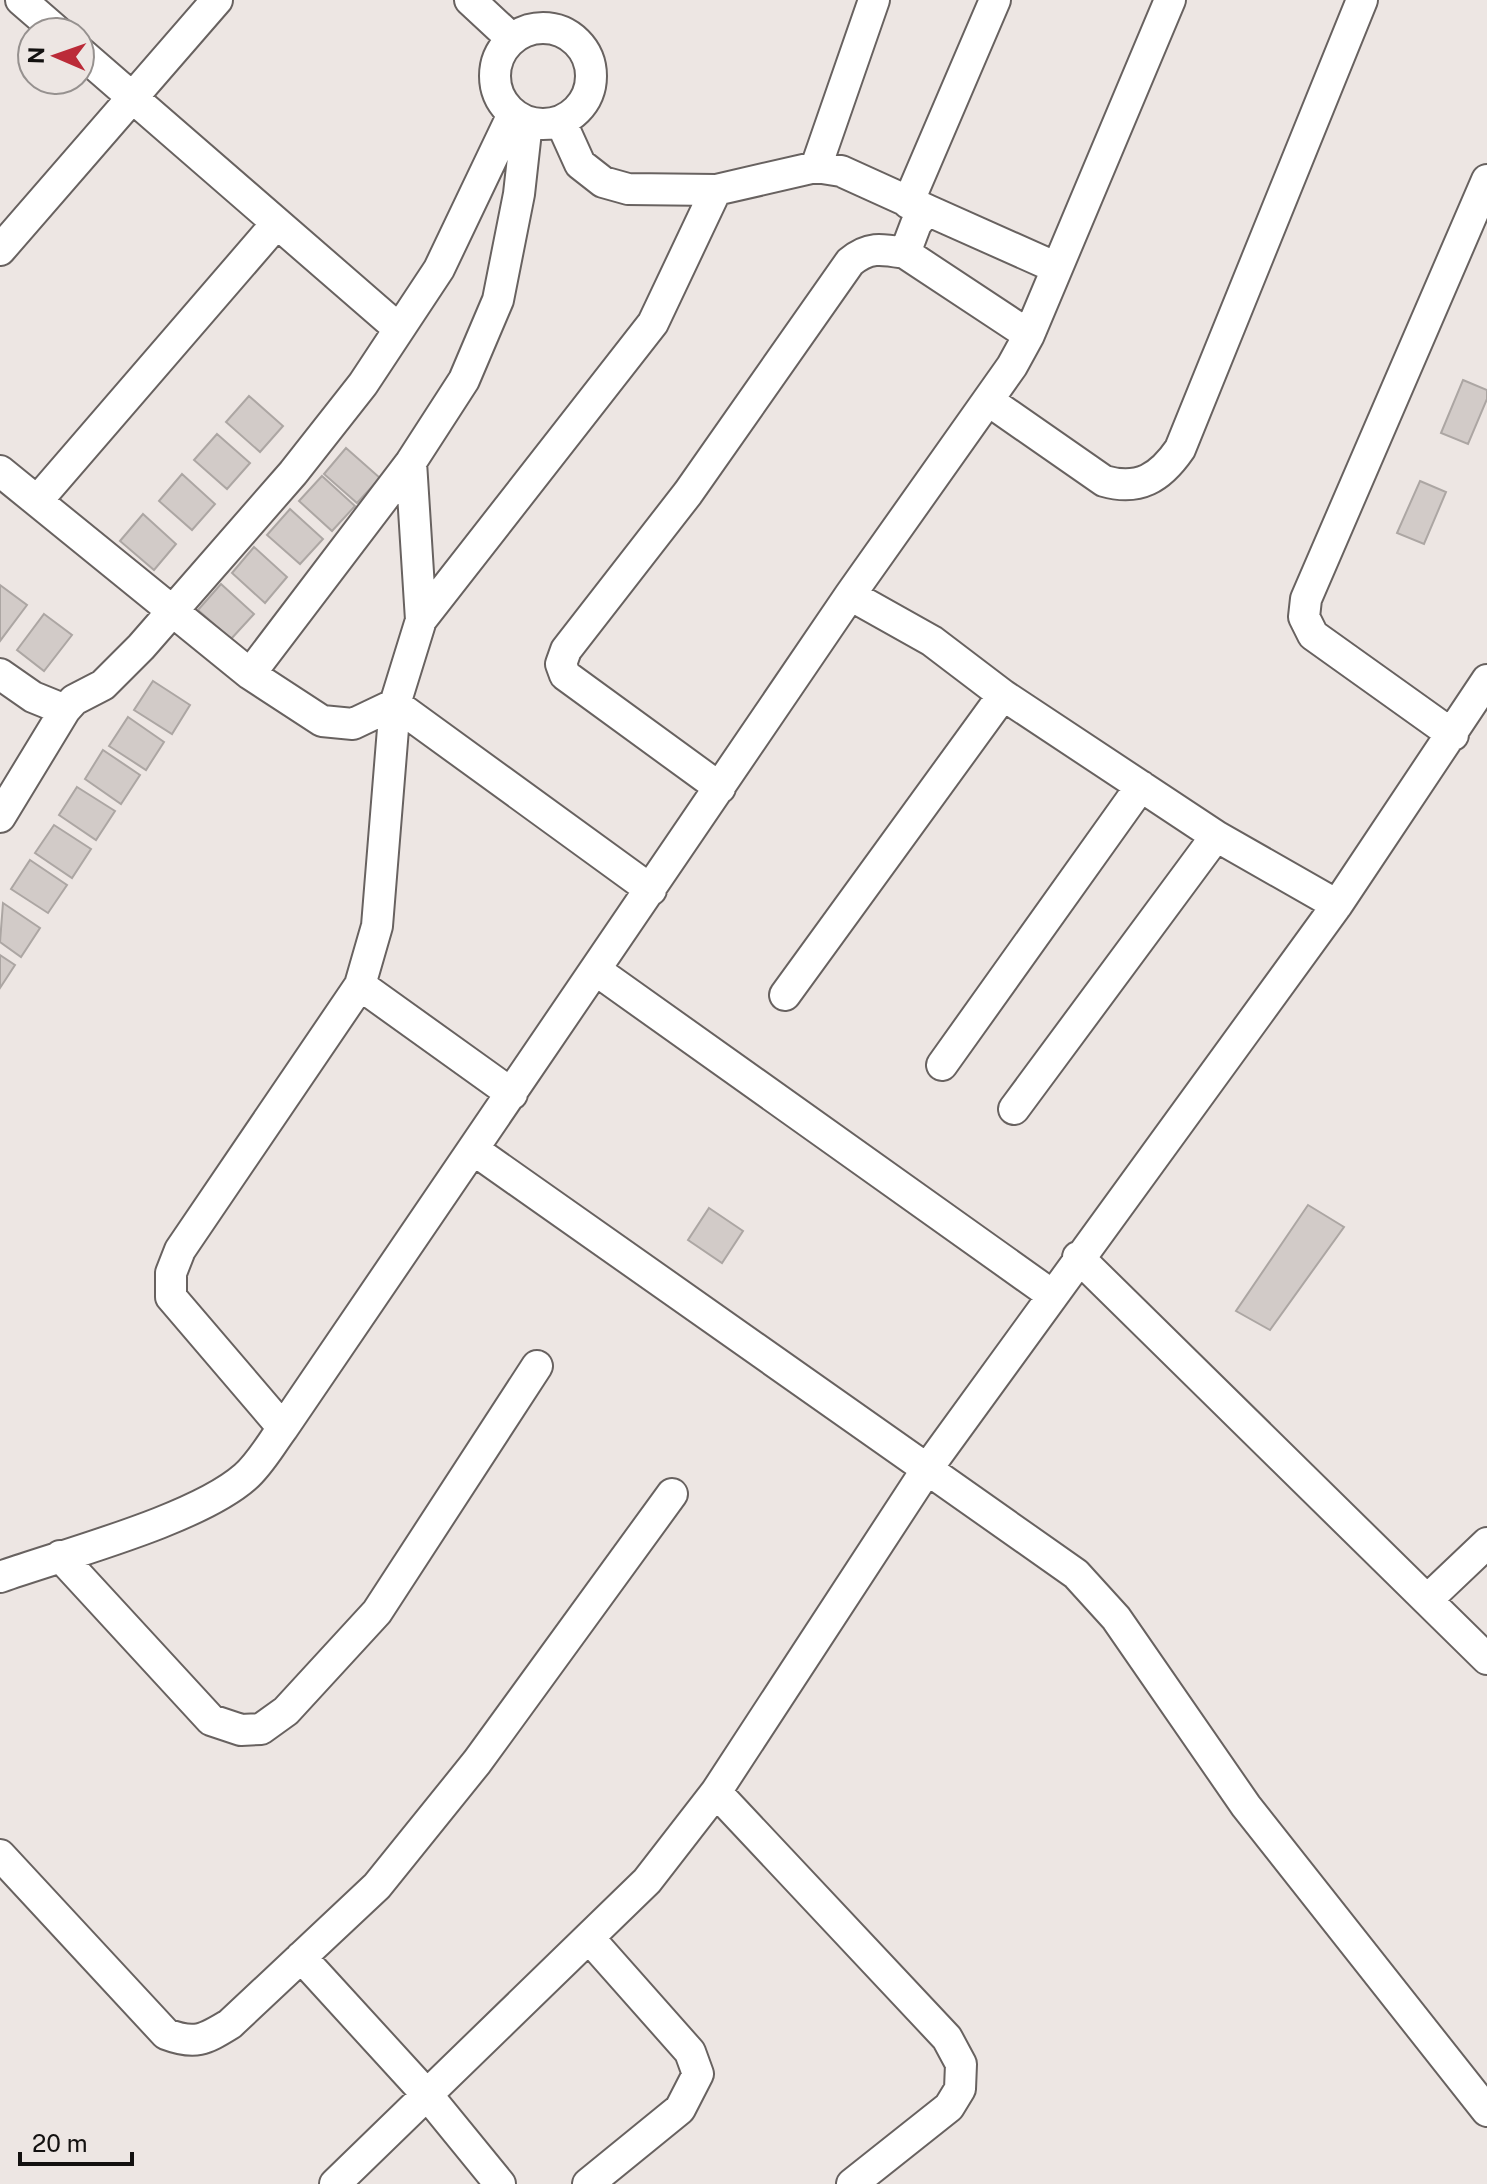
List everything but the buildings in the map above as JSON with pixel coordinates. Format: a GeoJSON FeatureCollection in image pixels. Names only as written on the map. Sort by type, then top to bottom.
{"type":"FeatureCollection","features":[{"type":"Feature","properties":{"kind":"street"},"geometry":{"type":"LineString","coordinates":[[21,0],[40,16]]}},
{"type":"Feature","properties":{"kind":"street"},"geometry":{"type":"LineString","coordinates":[[0,250],[217,0]]}},
{"type":"Feature","properties":{"kind":"street"},"geometry":{"type":"LineString","coordinates":[[816,167],[874,0]]}},
{"type":"Feature","properties":{"kind":"street"},"geometry":{"type":"LineString","coordinates":[[905,253],[916,224],[918,207],[995,0]]}},
{"type":"Feature","properties":{"kind":"street"},"geometry":{"type":"LineString","coordinates":[[0,1577],[169,1518],[216,1497],[247,1476],[283,1428],[597,971],[850,595],[989,401],[1029,335],[1170,0]]}},
{"type":"Feature","properties":{"kind":"street"},"geometry":{"type":"LineString","coordinates":[[989,401],[1104,481],[1122,486],[1141,484],[1165,471],[1180,449],[1362,0]]}},
{"type":"Feature","properties":{"kind":"street"},"geometry":{"type":"LineString","coordinates":[[477,3],[512,39]]}},
{"type":"Feature","properties":{"kind":"street"},"geometry":{"type":"LineString","coordinates":[[250,674],[411,462],[464,380],[498,300],[519,194],[520,118],[496,86],[501,52],[512,39],[526,31],[560,30],[585,51],[591,67],[591,84],[586,100],[561,122],[520,118]]}},
{"type":"Feature","properties":{"kind":"street"},"geometry":{"type":"LineString","coordinates":[[96,66],[399,329]]}},
{"type":"Feature","properties":{"kind":"street"},"geometry":{"type":"LineString","coordinates":[[0,817],[65,710],[74,700],[103,685],[293,473],[363,384],[439,269],[520,118]]}},
{"type":"Feature","properties":{"kind":"street"},"geometry":{"type":"LineString","coordinates":[[561,122],[580,164],[603,182],[628,189],[716,190],[816,167],[841,171],[1057,268]]}},
{"type":"Feature","properties":{"kind":"street"},"geometry":{"type":"LineString","coordinates":[[1453,735],[1313,635],[1304,617],[1306,599],[1487,180]]}},
{"type":"Feature","properties":{"kind":"street"},"geometry":{"type":"LineString","coordinates":[[283,1428],[171,1297],[171,1273],[180,1250],[360,985],[377,926],[395,704],[421,620],[653,323],[716,190]]}},
{"type":"Feature","properties":{"kind":"street"},"geometry":{"type":"LineString","coordinates":[[37,501],[277,223]]}},
{"type":"Feature","properties":{"kind":"street"},"geometry":{"type":"LineString","coordinates":[[720,788],[565,675],[561,664],[566,650],[688,493],[850,262],[863,251],[879,248],[905,253],[1029,335]]}},
{"type":"Feature","properties":{"kind":"street"},"geometry":{"type":"LineString","coordinates":[[411,462],[421,620]]}},
{"type":"Feature","properties":{"kind":"street"},"geometry":{"type":"LineString","coordinates":[[0,471],[250,674],[322,721],[353,724],[395,704]]}},
{"type":"Feature","properties":{"kind":"street"},"geometry":{"type":"LineString","coordinates":[[850,595],[932,641],[1003,695],[1216,836],[1337,905]]}},
{"type":"Feature","properties":{"kind":"street"},"geometry":{"type":"LineString","coordinates":[[0,674],[33,697],[65,710]]}},
{"type":"Feature","properties":{"kind":"street"},"geometry":{"type":"LineString","coordinates":[[335,2184],[429,2097],[647,1881],[716,1792],[927,1469],[1078,1257],[1337,905],[1487,680]]}},
{"type":"Feature","properties":{"kind":"street"},"geometry":{"type":"LineString","coordinates":[[785,995],[1003,695]]}},
{"type":"Feature","properties":{"kind":"street"},"geometry":{"type":"LineString","coordinates":[[395,704],[651,890]]}},
{"type":"Feature","properties":{"kind":"street"},"geometry":{"type":"LineString","coordinates":[[942,1065],[1141,786]]}},
{"type":"Feature","properties":{"kind":"street"},"geometry":{"type":"LineString","coordinates":[[1014,1109],[1216,836]]}},
{"type":"Feature","properties":{"kind":"street"},"geometry":{"type":"LineString","coordinates":[[597,971],[1052,1295]]}},
{"type":"Feature","properties":{"kind":"street"},"geometry":{"type":"LineString","coordinates":[[360,985],[512,1094]]}},
{"type":"Feature","properties":{"kind":"street"},"geometry":{"type":"LineString","coordinates":[[474,1150],[1076,1574],[1116,1618],[1246,1806],[1487,2111]]}},
{"type":"Feature","properties":{"kind":"street"},"geometry":{"type":"LineString","coordinates":[[1078,1257],[1487,1659]]}},
{"type":"Feature","properties":{"kind":"street"},"geometry":{"type":"LineString","coordinates":[[60,1556],[211,1720],[241,1730],[261,1729],[286,1711],[377,1612],[537,1366]]}},
{"type":"Feature","properties":{"kind":"street"},"geometry":{"type":"LineString","coordinates":[[6,1872],[166,2034],[188,2043],[210,2037],[230,2024],[377,1886],[457,1787],[672,1494]]}},
{"type":"Feature","properties":{"kind":"street"},"geometry":{"type":"LineString","coordinates":[[1427,1600],[1487,1543]]}},
{"type":"Feature","properties":{"kind":"street"},"geometry":{"type":"LineString","coordinates":[[716,1792],[947,2038],[961,2064],[960,2089],[949,2107],[852,2184]]}},
{"type":"Feature","properties":{"kind":"street"},"geometry":{"type":"LineString","coordinates":[[588,2184],[680,2109],[698,2074],[690,2052],[589,1938]]}},
{"type":"Feature","properties":{"kind":"street"},"geometry":{"type":"LineString","coordinates":[[301,1957],[429,2097],[500,2184]]}}]}
